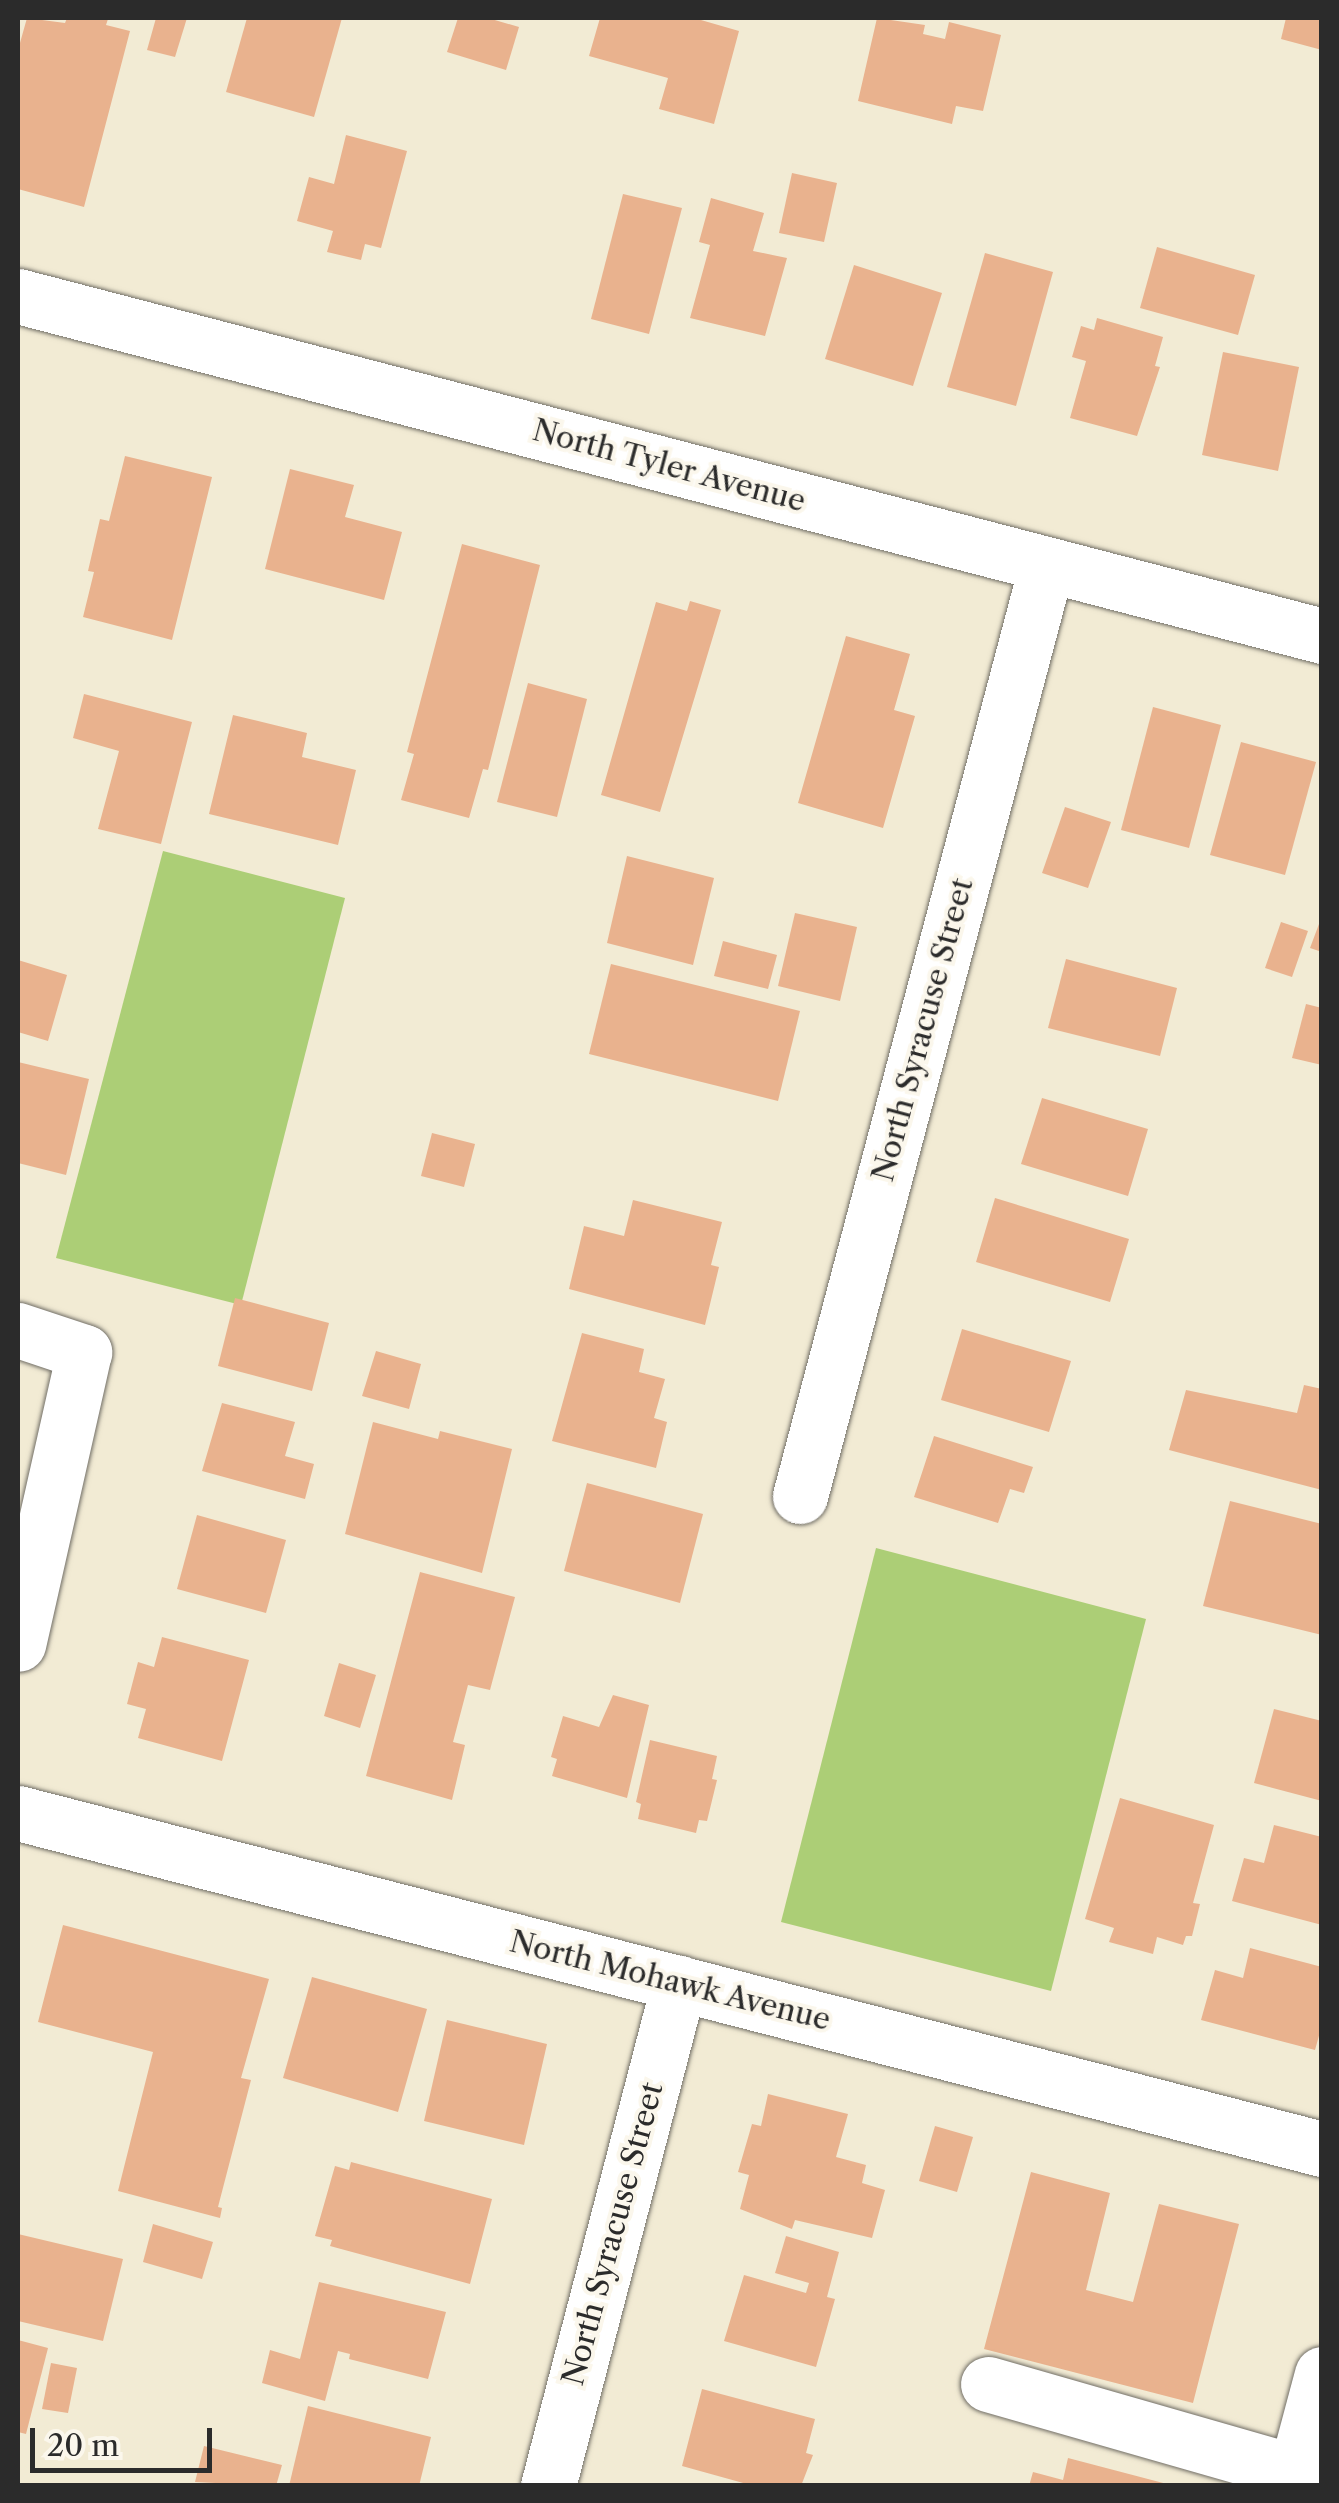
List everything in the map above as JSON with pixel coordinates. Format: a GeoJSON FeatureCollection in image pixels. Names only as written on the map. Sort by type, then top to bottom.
{"type":"FeatureCollection","features":[{"type":"Feature","properties":{"kind":"street","name":"North Tyler Avenue"},"geometry":{"type":"LineString","coordinates":[[18,296],[1322,636]]}},
{"type":"Feature","properties":{"kind":"street","name":"North Syracuse Street"},"geometry":{"type":"LineString","coordinates":[[800,1496],[1046,564]]}},
{"type":"Feature","properties":{"kind":"street"},"geometry":{"type":"LineString","coordinates":[[18,1330],[84,1352],[18,1644]]}},
{"type":"Feature","properties":{"kind":"street","name":"North Mohawk Avenue"},"geometry":{"type":"LineString","coordinates":[[18,1813],[1322,2149]]}},
{"type":"Feature","properties":{"kind":"street","name":"North Syracuse Street"},"geometry":{"type":"LineString","coordinates":[[548,2486],[679,1983]]}},
{"type":"Feature","properties":{"kind":"street"},"geometry":{"type":"LineString","coordinates":[[988,2384],[1294,2479],[1322,2374]]}},
{"type":"Feature","properties":{"kind":"green space"},"geometry":{"type":"Polygon","coordinates":[[[163,851],[345,898],[241,1305],[56,1258],[163,851]]]}},
{"type":"Feature","properties":{"kind":"green space"},"geometry":{"type":"Polygon","coordinates":[[[876,1548],[1146,1619],[1051,1991],[781,1922],[876,1548]]]}},
{"type":"Feature","properties":{"kind":"building"},"geometry":{"type":"Polygon","coordinates":[[[27,18],[65,23],[67,18],[102,18],[108,19],[106,25],[130,31],[84,207],[18,189],[18,50],[27,18]]]}},
{"type":"Feature","properties":{"kind":"building"},"geometry":{"type":"Polygon","coordinates":[[[156,18],[187,18],[175,57],[147,50],[156,18]]]}},
{"type":"Feature","properties":{"kind":"building"},"geometry":{"type":"Polygon","coordinates":[[[247,18],[342,18],[314,117],[226,92],[247,18]]]}},
{"type":"Feature","properties":{"kind":"building"},"geometry":{"type":"Polygon","coordinates":[[[458,18],[488,18],[519,27],[506,70],[447,52],[458,18]]]}},
{"type":"Feature","properties":{"kind":"building"},"geometry":{"type":"Polygon","coordinates":[[[600,18],[694,18],[739,31],[714,124],[659,109],[668,78],[589,56],[600,18]]]}},
{"type":"Feature","properties":{"kind":"building"},"geometry":{"type":"Polygon","coordinates":[[[877,18],[925,25],[923,34],[945,39],[949,22],[1001,35],[983,111],[956,106],[952,124],[858,101],[877,18]]]}},
{"type":"Feature","properties":{"kind":"building"},"geometry":{"type":"Polygon","coordinates":[[[1286,18],[1322,18],[1322,50],[1281,39],[1286,18]]]}},
{"type":"Feature","properties":{"kind":"building"},"geometry":{"type":"Polygon","coordinates":[[[346,135],[407,151],[381,248],[365,244],[361,260],[327,252],[333,231],[297,221],[309,177],[334,184],[346,135]]]}},
{"type":"Feature","properties":{"kind":"building"},"geometry":{"type":"Polygon","coordinates":[[[792,173],[837,183],[824,242],[779,233],[792,173]]]}},
{"type":"Feature","properties":{"kind":"building"},"geometry":{"type":"Polygon","coordinates":[[[623,194],[682,208],[649,334],[591,319],[623,194]]]}},
{"type":"Feature","properties":{"kind":"building"},"geometry":{"type":"Polygon","coordinates":[[[711,198],[764,213],[753,251],[787,258],[765,336],[690,318],[710,245],[699,242],[711,198]]]}},
{"type":"Feature","properties":{"kind":"building"},"geometry":{"type":"Polygon","coordinates":[[[1157,247],[1255,275],[1238,335],[1140,308],[1157,247]]]}},
{"type":"Feature","properties":{"kind":"building"},"geometry":{"type":"Polygon","coordinates":[[[985,253],[1053,272],[1016,406],[947,387],[985,253]]]}},
{"type":"Feature","properties":{"kind":"building"},"geometry":{"type":"Polygon","coordinates":[[[854,265],[942,293],[913,386],[825,359],[854,265]]]}},
{"type":"Feature","properties":{"kind":"building"},"geometry":{"type":"Polygon","coordinates":[[[1097,318],[1163,337],[1155,366],[1160,367],[1137,436],[1070,418],[1086,361],[1072,357],[1081,326],[1094,330],[1097,318]]]}},
{"type":"Feature","properties":{"kind":"building"},"geometry":{"type":"Polygon","coordinates":[[[1223,352],[1299,367],[1278,471],[1202,455],[1223,352]]]}},
{"type":"Feature","properties":{"kind":"building"},"geometry":{"type":"Polygon","coordinates":[[[125,456],[212,477],[172,640],[83,617],[94,572],[88,571],[100,519],[109,521],[125,456]]]}},
{"type":"Feature","properties":{"kind":"building"},"geometry":{"type":"Polygon","coordinates":[[[290,469],[354,485],[345,517],[402,532],[384,600],[265,569],[290,469]]]}},
{"type":"Feature","properties":{"kind":"building"},"geometry":{"type":"Polygon","coordinates":[[[462,544],[540,565],[488,770],[483,769],[469,818],[401,800],[414,754],[407,752],[462,544]]]}},
{"type":"Feature","properties":{"kind":"building"},"geometry":{"type":"Polygon","coordinates":[[[690,601],[721,610],[660,812],[601,795],[656,602],[687,611],[690,601]]]}},
{"type":"Feature","properties":{"kind":"building"},"geometry":{"type":"Polygon","coordinates":[[[846,636],[910,654],[894,710],[915,716],[883,828],[798,803],[846,636]]]}},
{"type":"Feature","properties":{"kind":"building"},"geometry":{"type":"Polygon","coordinates":[[[528,683],[587,699],[557,817],[497,802],[528,683]]]}},
{"type":"Feature","properties":{"kind":"building"},"geometry":{"type":"Polygon","coordinates":[[[84,694],[192,722],[161,844],[98,829],[119,751],[73,738],[84,694]]]}},
{"type":"Feature","properties":{"kind":"building"},"geometry":{"type":"Polygon","coordinates":[[[1153,707],[1221,725],[1189,848],[1121,830],[1153,707]]]}},
{"type":"Feature","properties":{"kind":"building"},"geometry":{"type":"Polygon","coordinates":[[[233,715],[307,733],[302,757],[356,770],[338,845],[209,814],[233,715]]]}},
{"type":"Feature","properties":{"kind":"building"},"geometry":{"type":"Polygon","coordinates":[[[1241,742],[1316,762],[1285,875],[1210,855],[1241,742]]]}},
{"type":"Feature","properties":{"kind":"building"},"geometry":{"type":"Polygon","coordinates":[[[1065,807],[1111,822],[1088,888],[1042,873],[1065,807]]]}},
{"type":"Feature","properties":{"kind":"building"},"geometry":{"type":"Polygon","coordinates":[[[627,856],[714,878],[693,965],[607,943],[627,856]]]}},
{"type":"Feature","properties":{"kind":"building"},"geometry":{"type":"Polygon","coordinates":[[[795,913],[857,927],[840,1001],[778,986],[795,913]]]}},
{"type":"Feature","properties":{"kind":"building"},"geometry":{"type":"Polygon","coordinates":[[[1322,916],[1322,952],[1310,948],[1322,916]]]}},
{"type":"Feature","properties":{"kind":"building"},"geometry":{"type":"Polygon","coordinates":[[[1281,922],[1308,931],[1292,977],[1265,968],[1281,922]]]}},
{"type":"Feature","properties":{"kind":"building"},"geometry":{"type":"Polygon","coordinates":[[[723,941],[777,955],[768,989],[714,976],[723,941]]]}},
{"type":"Feature","properties":{"kind":"building"},"geometry":{"type":"Polygon","coordinates":[[[1066,959],[1177,988],[1160,1056],[1048,1028],[1066,959]]]}},
{"type":"Feature","properties":{"kind":"building"},"geometry":{"type":"Polygon","coordinates":[[[18,960],[67,975],[48,1041],[18,1032],[18,960]]]}},
{"type":"Feature","properties":{"kind":"building"},"geometry":{"type":"Polygon","coordinates":[[[611,964],[800,1011],[778,1101],[589,1054],[611,964]]]}},
{"type":"Feature","properties":{"kind":"building"},"geometry":{"type":"Polygon","coordinates":[[[1306,1004],[1322,1008],[1322,1065],[1292,1058],[1306,1004]]]}},
{"type":"Feature","properties":{"kind":"building"},"geometry":{"type":"Polygon","coordinates":[[[18,1062],[89,1079],[66,1175],[18,1163],[18,1062]]]}},
{"type":"Feature","properties":{"kind":"building"},"geometry":{"type":"Polygon","coordinates":[[[1042,1098],[1148,1129],[1128,1196],[1021,1164],[1042,1098]]]}},
{"type":"Feature","properties":{"kind":"building"},"geometry":{"type":"Polygon","coordinates":[[[432,1133],[475,1144],[464,1187],[421,1176],[432,1133]]]}},
{"type":"Feature","properties":{"kind":"building"},"geometry":{"type":"Polygon","coordinates":[[[995,1198],[1129,1239],[1110,1302],[976,1262],[995,1198]]]}},
{"type":"Feature","properties":{"kind":"building"},"geometry":{"type":"Polygon","coordinates":[[[633,1200],[722,1222],[711,1265],[719,1267],[705,1325],[569,1289],[584,1226],[624,1236],[633,1200]]]}},
{"type":"Feature","properties":{"kind":"building"},"geometry":{"type":"Polygon","coordinates":[[[235,1298],[329,1323],[312,1391],[218,1366],[235,1298]]]}},
{"type":"Feature","properties":{"kind":"building"},"geometry":{"type":"Polygon","coordinates":[[[962,1329],[1071,1361],[1049,1432],[941,1400],[962,1329]]]}},
{"type":"Feature","properties":{"kind":"building"},"geometry":{"type":"Polygon","coordinates":[[[582,1333],[644,1349],[639,1372],[665,1379],[654,1418],[667,1422],[656,1468],[552,1441],[582,1333]]]}},
{"type":"Feature","properties":{"kind":"building"},"geometry":{"type":"Polygon","coordinates":[[[376,1351],[421,1364],[409,1409],[362,1396],[376,1351]]]}},
{"type":"Feature","properties":{"kind":"building"},"geometry":{"type":"Polygon","coordinates":[[[1304,1385],[1322,1389],[1322,1490],[1169,1450],[1186,1390],[1297,1413],[1304,1385]]]}},
{"type":"Feature","properties":{"kind":"building"},"geometry":{"type":"Polygon","coordinates":[[[222,1403],[295,1422],[285,1456],[314,1464],[305,1499],[202,1471],[222,1403]]]}},
{"type":"Feature","properties":{"kind":"building"},"geometry":{"type":"Polygon","coordinates":[[[373,1422],[438,1439],[440,1431],[512,1449],[482,1573],[345,1534],[373,1422]]]}},
{"type":"Feature","properties":{"kind":"building"},"geometry":{"type":"Polygon","coordinates":[[[934,1436],[1033,1467],[1024,1493],[1010,1489],[998,1523],[914,1497],[934,1436]]]}},
{"type":"Feature","properties":{"kind":"building"},"geometry":{"type":"Polygon","coordinates":[[[587,1483],[703,1514],[680,1603],[564,1571],[587,1483]]]}},
{"type":"Feature","properties":{"kind":"building"},"geometry":{"type":"Polygon","coordinates":[[[1230,1501],[1322,1524],[1322,1635],[1203,1606],[1230,1501]]]}},
{"type":"Feature","properties":{"kind":"building"},"geometry":{"type":"Polygon","coordinates":[[[197,1515],[286,1540],[266,1613],[177,1589],[197,1515]]]}},
{"type":"Feature","properties":{"kind":"building"},"geometry":{"type":"Polygon","coordinates":[[[420,1572],[515,1597],[490,1690],[468,1685],[453,1742],[465,1745],[452,1800],[366,1776],[420,1572]]]}},
{"type":"Feature","properties":{"kind":"building"},"geometry":{"type":"Polygon","coordinates":[[[162,1637],[249,1660],[222,1761],[138,1738],[146,1709],[127,1704],[138,1662],[154,1667],[162,1637]]]}},
{"type":"Feature","properties":{"kind":"building"},"geometry":{"type":"Polygon","coordinates":[[[339,1663],[376,1675],[360,1728],[324,1716],[339,1663]]]}},
{"type":"Feature","properties":{"kind":"building"},"geometry":{"type":"Polygon","coordinates":[[[613,1695],[649,1705],[627,1798],[552,1776],[557,1759],[551,1757],[563,1716],[599,1727],[613,1695]]]}},
{"type":"Feature","properties":{"kind":"building"},"geometry":{"type":"Polygon","coordinates":[[[1274,1709],[1322,1721],[1322,1801],[1254,1783],[1274,1709]]]}},
{"type":"Feature","properties":{"kind":"building"},"geometry":{"type":"Polygon","coordinates":[[[650,1740],[717,1756],[712,1779],[717,1780],[707,1821],[699,1820],[696,1833],[638,1819],[641,1804],[636,1802],[650,1740]]]}},
{"type":"Feature","properties":{"kind":"building"},"geometry":{"type":"Polygon","coordinates":[[[1120,1798],[1214,1825],[1193,1903],[1200,1904],[1192,1936],[1186,1936],[1183,1945],[1157,1937],[1153,1954],[1109,1942],[1114,1928],[1085,1919],[1120,1798]]]}},
{"type":"Feature","properties":{"kind":"building"},"geometry":{"type":"Polygon","coordinates":[[[1274,1825],[1322,1837],[1322,1925],[1232,1901],[1244,1858],[1264,1863],[1274,1825]]]}},
{"type":"Feature","properties":{"kind":"building"},"geometry":{"type":"Polygon","coordinates":[[[63,1925],[269,1979],[241,2078],[251,2080],[218,2207],[222,2208],[220,2218],[118,2191],[153,2052],[38,2022],[63,1925]]]}},
{"type":"Feature","properties":{"kind":"building"},"geometry":{"type":"Polygon","coordinates":[[[1250,1948],[1322,1967],[1322,2025],[1315,2050],[1201,2020],[1215,1970],[1243,1978],[1250,1948]]]}},
{"type":"Feature","properties":{"kind":"building"},"geometry":{"type":"Polygon","coordinates":[[[312,1977],[427,2009],[398,2112],[283,2078],[312,1977]]]}},
{"type":"Feature","properties":{"kind":"building"},"geometry":{"type":"Polygon","coordinates":[[[447,2020],[547,2044],[524,2145],[424,2121],[447,2020]]]}},
{"type":"Feature","properties":{"kind":"building"},"geometry":{"type":"Polygon","coordinates":[[[768,2094],[848,2114],[836,2157],[866,2165],[862,2183],[885,2190],[872,2238],[795,2220],[792,2229],[740,2209],[749,2175],[738,2172],[752,2124],[761,2126],[768,2094]]]}},
{"type":"Feature","properties":{"kind":"building"},"geometry":{"type":"Polygon","coordinates":[[[935,2126],[973,2137],[957,2192],[919,2181],[935,2126]]]}},
{"type":"Feature","properties":{"kind":"building"},"geometry":{"type":"Polygon","coordinates":[[[351,2162],[492,2199],[470,2284],[330,2246],[332,2240],[315,2236],[335,2166],[349,2170],[351,2162]]]}},
{"type":"Feature","properties":{"kind":"building"},"geometry":{"type":"Polygon","coordinates":[[[1031,2172],[1110,2193],[1086,2290],[1133,2302],[1159,2204],[1239,2224],[1193,2403],[984,2349],[1031,2172]]]}},
{"type":"Feature","properties":{"kind":"building"},"geometry":{"type":"Polygon","coordinates":[[[153,2224],[213,2242],[202,2279],[143,2262],[153,2224]]]}},
{"type":"Feature","properties":{"kind":"building"},"geometry":{"type":"Polygon","coordinates":[[[18,2234],[123,2259],[103,2341],[18,2321],[18,2234]]]}},
{"type":"Feature","properties":{"kind":"building"},"geometry":{"type":"Polygon","coordinates":[[[786,2236],[839,2252],[827,2297],[835,2299],[816,2367],[724,2341],[744,2275],[806,2293],[809,2283],[775,2273],[786,2236]]]}},
{"type":"Feature","properties":{"kind":"building"},"geometry":{"type":"Polygon","coordinates":[[[319,2282],[446,2312],[428,2379],[349,2359],[350,2354],[338,2351],[325,2401],[262,2383],[270,2350],[300,2359],[319,2282]]]}},
{"type":"Feature","properties":{"kind":"building"},"geometry":{"type":"Polygon","coordinates":[[[18,2340],[48,2348],[26,2434],[18,2432],[18,2340]]]}},
{"type":"Feature","properties":{"kind":"building"},"geometry":{"type":"Polygon","coordinates":[[[51,2363],[77,2368],[68,2413],[42,2409],[51,2363]]]}},
{"type":"Feature","properties":{"kind":"building"},"geometry":{"type":"Polygon","coordinates":[[[702,2389],[815,2419],[806,2453],[813,2455],[801,2486],[754,2486],[682,2466],[702,2389]]]}},
{"type":"Feature","properties":{"kind":"building"},"geometry":{"type":"Polygon","coordinates":[[[308,2406],[431,2437],[419,2486],[289,2486],[308,2406]]]}},
{"type":"Feature","properties":{"kind":"building"},"geometry":{"type":"Polygon","coordinates":[[[204,2446],[282,2465],[276,2486],[195,2482],[204,2446]]]}},
{"type":"Feature","properties":{"kind":"building"},"geometry":{"type":"Polygon","coordinates":[[[1068,2458],[1167,2486],[1029,2486],[1033,2472],[1063,2480],[1068,2458]]]}}]}
